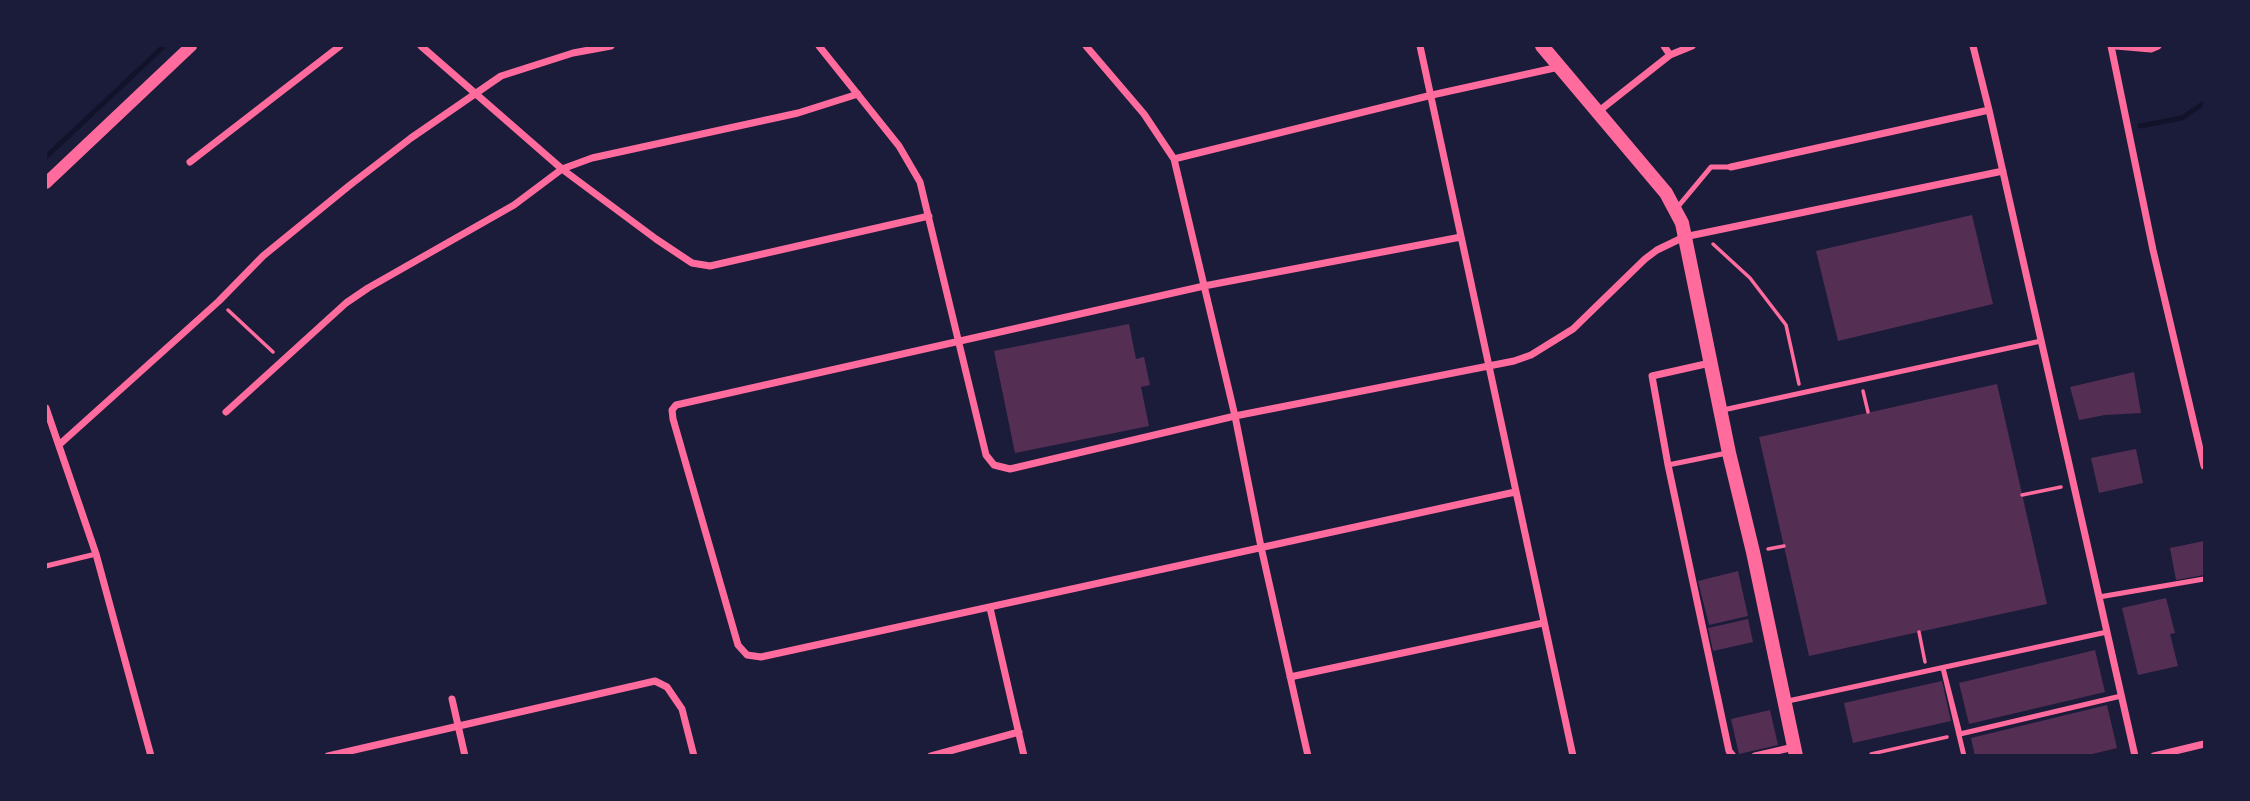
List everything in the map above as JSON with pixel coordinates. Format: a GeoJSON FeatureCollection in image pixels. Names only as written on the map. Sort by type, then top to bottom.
{"type":"FeatureCollection","features":[{"type":"Feature","properties":{"kind":"main road"},"geometry":{"type":"LineString","coordinates":[[1542,46],[1599,111],[1676,209],[1795,751]]}},
{"type":"Feature","properties":{"kind":"street"},"geometry":{"type":"LineString","coordinates":[[46,183],[191,46]]}},
{"type":"Feature","properties":{"kind":"street"},"geometry":{"type":"LineString","coordinates":[[190,162],[340,46]]}},
{"type":"Feature","properties":{"kind":"street"},"geometry":{"type":"LineString","coordinates":[[421,46],[562,169],[692,263],[710,266],[929,216]]}},
{"type":"Feature","properties":{"kind":"street"},"geometry":{"type":"LineString","coordinates":[[60,444],[219,301],[263,256],[380,162],[475,93],[501,76],[517,70],[573,53],[611,46]]}},
{"type":"Feature","properties":{"kind":"street"},"geometry":{"type":"LineString","coordinates":[[818,46],[899,146],[920,182],[986,455],[994,465],[1010,469],[1235,415],[1488,368],[1531,355],[1552,344],[1573,329],[1645,259],[1684,237],[2003,171]]}},
{"type":"Feature","properties":{"kind":"street"},"geometry":{"type":"LineString","coordinates":[[1086,46],[1143,114],[1174,159],[1235,415],[1261,547],[1308,755]]}},
{"type":"Feature","properties":{"kind":"street"},"geometry":{"type":"LineString","coordinates":[[1420,46],[1573,755]]}},
{"type":"Feature","properties":{"kind":"street"},"geometry":{"type":"LineString","coordinates":[[1664,46],[1670,55]]}},
{"type":"Feature","properties":{"kind":"street"},"geometry":{"type":"LineString","coordinates":[[1599,111],[1670,55],[1692,46]]}},
{"type":"Feature","properties":{"kind":"street"},"geometry":{"type":"LineString","coordinates":[[1973,46],[2134,755]]}},
{"type":"Feature","properties":{"kind":"street"},"geometry":{"type":"LineString","coordinates":[[2110,46],[2153,250],[2204,464]]}},
{"type":"Feature","properties":{"kind":"street"},"geometry":{"type":"LineString","coordinates":[[2116,46],[2145,49],[2158,46]]}},
{"type":"Feature","properties":{"kind":"street"},"geometry":{"type":"LineString","coordinates":[[1174,159],[1432,95],[1559,67]]}},
{"type":"Feature","properties":{"kind":"street"},"geometry":{"type":"LineString","coordinates":[[226,412],[346,303],[507,209],[562,169],[592,158],[798,113],[859,94]]}},
{"type":"Feature","properties":{"kind":"street"},"geometry":{"type":"LineString","coordinates":[[1731,167],[1989,110]]}},
{"type":"Feature","properties":{"kind":"street"},"geometry":{"type":"LineString","coordinates":[[1461,237],[1204,286],[676,405],[672,410],[673,419],[738,646],[747,655],[761,657],[1515,492]]}},
{"type":"Feature","properties":{"kind":"street"},"geometry":{"type":"LineString","coordinates":[[1710,363],[1653,376],[1668,465],[1729,751],[1733,755]]}},
{"type":"Feature","properties":{"kind":"street"},"geometry":{"type":"LineString","coordinates":[[46,408],[96,554],[151,755]]}},
{"type":"Feature","properties":{"kind":"street"},"geometry":{"type":"LineString","coordinates":[[990,608],[1024,755]]}},
{"type":"Feature","properties":{"kind":"street"},"geometry":{"type":"LineString","coordinates":[[1290,677],[1543,623]]}},
{"type":"Feature","properties":{"kind":"street"},"geometry":{"type":"LineString","coordinates":[[328,755],[655,681],[667,687],[682,709],[694,755]]}},
{"type":"Feature","properties":{"kind":"street"},"geometry":{"type":"LineString","coordinates":[[452,699],[465,755]]}},
{"type":"Feature","properties":{"kind":"street"},"geometry":{"type":"LineString","coordinates":[[931,755],[1019,732]]}},
{"type":"Feature","properties":{"kind":"street"},"geometry":{"type":"LineString","coordinates":[[2154,755],[2204,744]]}},
{"type":"Feature","properties":{"kind":"street"},"geometry":{"type":"LineString","coordinates":[[1755,755],[1795,751]]}},
{"type":"Feature","properties":{"kind":"lane"},"geometry":{"type":"LineString","coordinates":[[1676,209],[1711,167],[1731,167]]}},
{"type":"Feature","properties":{"kind":"lane"},"geometry":{"type":"LineString","coordinates":[[1720,410],[2041,341]]}},
{"type":"Feature","properties":{"kind":"lane"},"geometry":{"type":"LineString","coordinates":[[1668,465],[1729,453]]}},
{"type":"Feature","properties":{"kind":"lane"},"geometry":{"type":"LineString","coordinates":[[46,566],[96,554]]}},
{"type":"Feature","properties":{"kind":"lane"},"geometry":{"type":"LineString","coordinates":[[2099,597],[2204,579]]}},
{"type":"Feature","properties":{"kind":"lane"},"geometry":{"type":"LineString","coordinates":[[1784,702],[2107,632]]}},
{"type":"Feature","properties":{"kind":"lane"},"geometry":{"type":"LineString","coordinates":[[1943,668],[1959,734],[2121,696]]}},
{"type":"Feature","properties":{"kind":"lane"},"geometry":{"type":"LineString","coordinates":[[1943,668],[1964,755]]}},
{"type":"Feature","properties":{"kind":"path"},"geometry":{"type":"LineString","coordinates":[[1702,233],[1750,278],[1786,325],[1801,393]]}},
{"type":"Feature","properties":{"kind":"path"},"geometry":{"type":"LineString","coordinates":[[219,301],[281,360]]}},
{"type":"Feature","properties":{"kind":"path"},"geometry":{"type":"LineString","coordinates":[[1861,380],[1868,412]]}},
{"type":"Feature","properties":{"kind":"path"},"geometry":{"type":"LineString","coordinates":[[2022,495],[2073,484]]}},
{"type":"Feature","properties":{"kind":"path"},"geometry":{"type":"LineString","coordinates":[[1919,632],[1928,670]]}},
{"type":"Feature","properties":{"kind":"path"},"geometry":{"type":"LineString","coordinates":[[1871,754],[1959,734]]}},
{"type":"Feature","properties":{"kind":"building"},"geometry":{"type":"Polygon","coordinates":[[[1972,215],[1993,304],[1838,341],[1816,251],[1972,215]]]}},
{"type":"Feature","properties":{"kind":"building"},"geometry":{"type":"Polygon","coordinates":[[[1129,324],[1136,359],[1144,357],[1150,385],[1141,387],[1149,426],[1015,453],[994,351],[1129,324]]]}},
{"type":"Feature","properties":{"kind":"building"},"geometry":{"type":"Polygon","coordinates":[[[2134,372],[2141,413],[2079,420],[2070,387],[2134,372]]]}},
{"type":"Feature","properties":{"kind":"building"},"geometry":{"type":"Polygon","coordinates":[[[1997,384],[2047,604],[1809,656],[1759,437],[1997,384]]]}},
{"type":"Feature","properties":{"kind":"building"},"geometry":{"type":"Polygon","coordinates":[[[2136,449],[2143,483],[2099,493],[2091,458],[2136,449]]]}},
{"type":"Feature","properties":{"kind":"building"},"geometry":{"type":"Polygon","coordinates":[[[2204,541],[2204,575],[2176,580],[2170,548],[2204,541]]]}},
{"type":"Feature","properties":{"kind":"building"},"geometry":{"type":"Polygon","coordinates":[[[1738,571],[1748,616],[1709,625],[1698,581],[1738,571]]]}},
{"type":"Feature","properties":{"kind":"building"},"geometry":{"type":"Polygon","coordinates":[[[2166,598],[2175,633],[2170,634],[2178,666],[2138,675],[2122,608],[2166,598]]]}},
{"type":"Feature","properties":{"kind":"building"},"geometry":{"type":"Polygon","coordinates":[[[1748,619],[1753,642],[1713,651],[1708,628],[1748,619]]]}},
{"type":"Feature","properties":{"kind":"building"},"geometry":{"type":"Polygon","coordinates":[[[2095,650],[2105,692],[1969,724],[1959,683],[2095,650]]]}},
{"type":"Feature","properties":{"kind":"building"},"geometry":{"type":"Polygon","coordinates":[[[1942,681],[1951,721],[1853,743],[1844,703],[1942,681]]]}},
{"type":"Feature","properties":{"kind":"building"},"geometry":{"type":"Polygon","coordinates":[[[2107,705],[2117,748],[2084,756],[1975,756],[1971,738],[2107,705]]]}},
{"type":"Feature","properties":{"kind":"building"},"geometry":{"type":"Polygon","coordinates":[[[1770,710],[1778,745],[1739,754],[1731,719],[1770,710]]]}},
{"type":"Feature","properties":{"kind":"waterway"},"geometry":{"type":"LineString","coordinates":[[46,157],[164,46]]}},
{"type":"Feature","properties":{"kind":"waterway"},"geometry":{"type":"LineString","coordinates":[[2140,126],[2182,118],[2204,103]]}}]}
